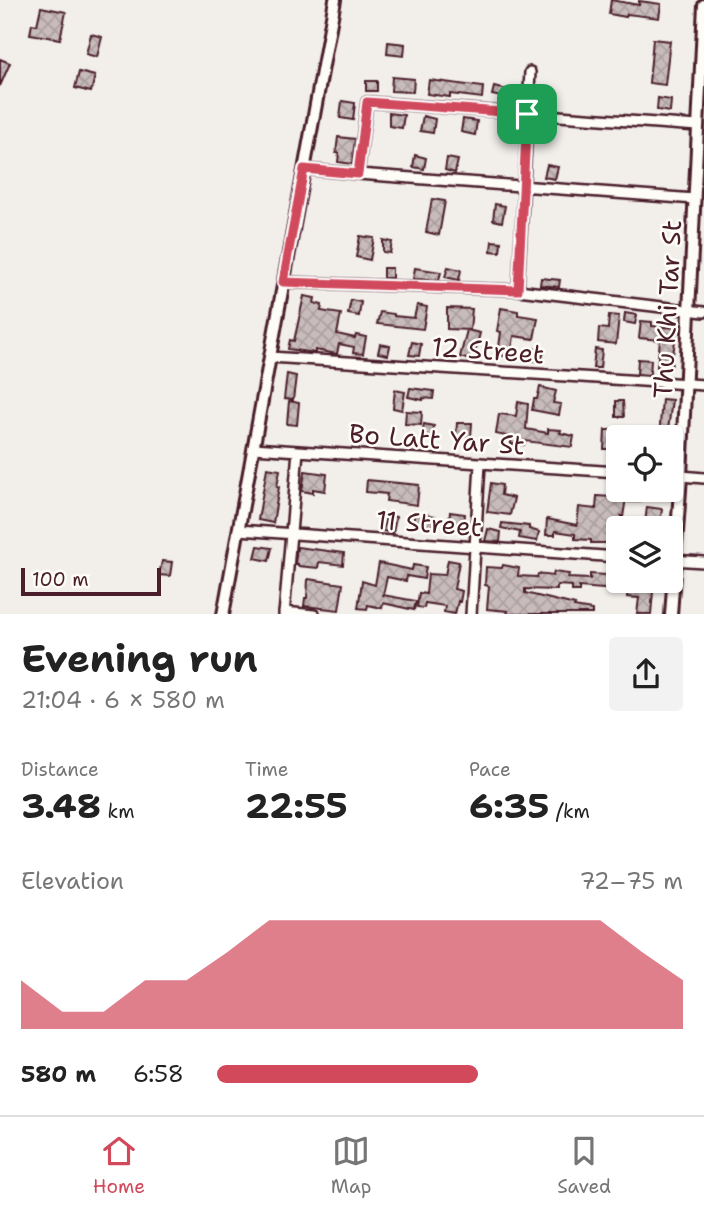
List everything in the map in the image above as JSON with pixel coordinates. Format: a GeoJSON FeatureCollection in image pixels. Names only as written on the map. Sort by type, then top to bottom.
{"type":"FeatureCollection","features":[{"type":"Feature","properties":{"kind":"street"},"geometry":{"type":"LineString","coordinates":[[223,614],[335,0]]}},
{"type":"Feature","properties":{"kind":"street","name":"Thu Khi Tar St"},"geometry":{"type":"LineString","coordinates":[[682,425],[689,311],[698,235],[695,199],[700,161],[698,126],[702,91],[704,5]]}},
{"type":"Feature","properties":{"kind":"street"},"geometry":{"type":"LineString","coordinates":[[518,290],[530,72]]}},
{"type":"Feature","properties":{"kind":"street"},"geometry":{"type":"LineString","coordinates":[[358,174],[367,102],[698,126]]}},
{"type":"Feature","properties":{"kind":"street"},"geometry":{"type":"LineString","coordinates":[[304,169],[695,199]]}},
{"type":"Feature","properties":{"kind":"street"},"geometry":{"type":"LineString","coordinates":[[283,282],[518,290],[704,312]]}},
{"type":"Feature","properties":{"kind":"street","name":"12 Street"},"geometry":{"type":"LineString","coordinates":[[270,356],[704,385]]}},
{"type":"Feature","properties":{"kind":"street","name":"Bo Latt Yar St"},"geometry":{"type":"LineString","coordinates":[[253,448],[606,471]]}},
{"type":"Feature","properties":{"kind":"street"},"geometry":{"type":"LineString","coordinates":[[298,451],[284,613],[314,614]]}},
{"type":"Feature","properties":{"kind":"street"},"geometry":{"type":"LineString","coordinates":[[471,614],[480,464]]}},
{"type":"Feature","properties":{"kind":"street"},"geometry":{"type":"LineString","coordinates":[[683,476],[704,478]]}},
{"type":"Feature","properties":{"kind":"street","name":"11 Street"},"geometry":{"type":"LineString","coordinates":[[238,530],[606,556]]}},
{"type":"Feature","properties":{"kind":"street"},"geometry":{"type":"LineString","coordinates":[[683,561],[704,562]]}},
{"type":"Feature","properties":{"kind":"street","name":"Thu Khi Tar St"},"geometry":{"type":"LineString","coordinates":[[671,593],[671,614]]}},
{"type":"Feature","properties":{"kind":"building"},"geometry":{"type":"Polygon","coordinates":[[[611,0],[639,5],[639,1],[661,4],[659,18],[609,14],[611,0]]]}},
{"type":"Feature","properties":{"kind":"building"},"geometry":{"type":"Polygon","coordinates":[[[41,7],[66,12],[60,39],[30,34],[32,24],[37,25],[41,7]]]}},
{"type":"Feature","properties":{"kind":"building"},"geometry":{"type":"Polygon","coordinates":[[[91,34],[102,37],[97,57],[86,54],[91,34]]]}},
{"type":"Feature","properties":{"kind":"building"},"geometry":{"type":"Polygon","coordinates":[[[653,39],[670,41],[665,85],[649,83],[653,39]]]}},
{"type":"Feature","properties":{"kind":"building"},"geometry":{"type":"Polygon","coordinates":[[[388,42],[405,44],[404,56],[387,54],[388,42]]]}},
{"type":"Feature","properties":{"kind":"building"},"geometry":{"type":"Polygon","coordinates":[[[0,59],[10,63],[0,86],[0,59]]]}},
{"type":"Feature","properties":{"kind":"building"},"geometry":{"type":"Polygon","coordinates":[[[79,72],[95,76],[91,92],[75,88],[79,72]]]}},
{"type":"Feature","properties":{"kind":"building"},"geometry":{"type":"Polygon","coordinates":[[[392,77],[414,79],[413,92],[391,91],[392,77]]]}},
{"type":"Feature","properties":{"kind":"building"},"geometry":{"type":"Polygon","coordinates":[[[429,80],[483,87],[482,98],[427,94],[429,80]]]}},
{"type":"Feature","properties":{"kind":"building"},"geometry":{"type":"Polygon","coordinates":[[[366,81],[377,81],[377,91],[366,91],[366,81]]]}},
{"type":"Feature","properties":{"kind":"building"},"geometry":{"type":"Polygon","coordinates":[[[494,87],[517,92],[515,100],[492,95],[494,87]]]}},
{"type":"Feature","properties":{"kind":"building"},"geometry":{"type":"Polygon","coordinates":[[[658,98],[671,100],[670,112],[657,110],[658,98]]]}},
{"type":"Feature","properties":{"kind":"building"},"geometry":{"type":"Polygon","coordinates":[[[342,101],[355,103],[353,120],[340,118],[342,101]]]}},
{"type":"Feature","properties":{"kind":"building"},"geometry":{"type":"Polygon","coordinates":[[[389,113],[404,115],[402,128],[389,126],[389,113]]]}},
{"type":"Feature","properties":{"kind":"building"},"geometry":{"type":"Polygon","coordinates":[[[423,116],[435,119],[433,133],[420,131],[423,116]]]}},
{"type":"Feature","properties":{"kind":"building"},"geometry":{"type":"Polygon","coordinates":[[[463,119],[477,121],[475,135],[461,132],[463,119]]]}},
{"type":"Feature","properties":{"kind":"building"},"geometry":{"type":"Polygon","coordinates":[[[338,137],[355,139],[352,164],[338,162],[338,137]]]}},
{"type":"Feature","properties":{"kind":"building"},"geometry":{"type":"Polygon","coordinates":[[[415,155],[426,158],[424,169],[413,167],[415,155]]]}},
{"type":"Feature","properties":{"kind":"building"},"geometry":{"type":"Polygon","coordinates":[[[447,158],[458,160],[455,173],[445,170],[447,158]]]}},
{"type":"Feature","properties":{"kind":"building"},"geometry":{"type":"Polygon","coordinates":[[[547,165],[558,167],[555,179],[544,177],[547,165]]]}},
{"type":"Feature","properties":{"kind":"building"},"geometry":{"type":"Polygon","coordinates":[[[432,199],[445,201],[439,235],[426,232],[432,199]]]}},
{"type":"Feature","properties":{"kind":"building"},"geometry":{"type":"Polygon","coordinates":[[[495,204],[505,206],[502,222],[493,220],[495,204]]]}},
{"type":"Feature","properties":{"kind":"building"},"geometry":{"type":"Polygon","coordinates":[[[360,236],[374,238],[370,260],[356,257],[360,236]]]}},
{"type":"Feature","properties":{"kind":"building"},"geometry":{"type":"Polygon","coordinates":[[[383,240],[392,242],[390,253],[383,252],[383,240]]]}},
{"type":"Feature","properties":{"kind":"building"},"geometry":{"type":"Polygon","coordinates":[[[492,241],[501,242],[500,252],[491,251],[492,241]]]}},
{"type":"Feature","properties":{"kind":"building"},"geometry":{"type":"Polygon","coordinates":[[[448,267],[461,270],[459,280],[445,277],[448,267]]]}},
{"type":"Feature","properties":{"kind":"building"},"geometry":{"type":"Polygon","coordinates":[[[383,268],[392,268],[392,278],[383,278],[383,268]]]}},
{"type":"Feature","properties":{"kind":"building"},"geometry":{"type":"Polygon","coordinates":[[[415,268],[441,272],[439,280],[413,279],[415,268]]]}},
{"type":"Feature","properties":{"kind":"building"},"geometry":{"type":"Polygon","coordinates":[[[541,278],[560,280],[559,287],[540,285],[541,278]]]}},
{"type":"Feature","properties":{"kind":"building"},"geometry":{"type":"Polygon","coordinates":[[[304,296],[315,298],[314,303],[322,305],[321,311],[341,314],[337,334],[355,338],[356,335],[366,337],[363,354],[353,353],[354,347],[339,344],[337,354],[288,349],[290,340],[294,341],[304,296]]]}},
{"type":"Feature","properties":{"kind":"building"},"geometry":{"type":"Polygon","coordinates":[[[351,300],[361,302],[359,316],[348,314],[351,300]]]}},
{"type":"Feature","properties":{"kind":"building"},"geometry":{"type":"Polygon","coordinates":[[[417,305],[427,307],[423,329],[377,324],[380,312],[414,318],[417,305]]]}},
{"type":"Feature","properties":{"kind":"building"},"geometry":{"type":"Polygon","coordinates":[[[447,308],[472,309],[470,330],[447,329],[447,308]]]}},
{"type":"Feature","properties":{"kind":"building"},"geometry":{"type":"Polygon","coordinates":[[[501,308],[518,311],[518,315],[538,318],[534,339],[514,336],[511,357],[498,355],[501,332],[497,331],[501,308]]]}},
{"type":"Feature","properties":{"kind":"building"},"geometry":{"type":"Polygon","coordinates":[[[625,313],[637,315],[635,324],[624,322],[625,313]]]}},
{"type":"Feature","properties":{"kind":"building"},"geometry":{"type":"Polygon","coordinates":[[[609,315],[619,316],[616,344],[598,342],[599,328],[608,329],[609,315]]]}},
{"type":"Feature","properties":{"kind":"building"},"geometry":{"type":"Polygon","coordinates":[[[641,321],[652,322],[652,326],[677,328],[671,368],[657,367],[660,340],[639,338],[641,321]]]}},
{"type":"Feature","properties":{"kind":"building"},"geometry":{"type":"Polygon","coordinates":[[[467,330],[480,333],[473,361],[460,357],[467,330]]]}},
{"type":"Feature","properties":{"kind":"building"},"geometry":{"type":"Polygon","coordinates":[[[412,342],[421,344],[419,356],[409,355],[412,342]]]}},
{"type":"Feature","properties":{"kind":"building"},"geometry":{"type":"Polygon","coordinates":[[[380,344],[390,346],[388,355],[378,353],[380,344]]]}},
{"type":"Feature","properties":{"kind":"building"},"geometry":{"type":"Polygon","coordinates":[[[532,348],[544,351],[541,362],[530,360],[532,348]]]}},
{"type":"Feature","properties":{"kind":"building"},"geometry":{"type":"Polygon","coordinates":[[[595,349],[602,350],[600,368],[593,368],[595,349]]]}},
{"type":"Feature","properties":{"kind":"building"},"geometry":{"type":"Polygon","coordinates":[[[638,359],[651,360],[650,375],[637,374],[638,359]]]}},
{"type":"Feature","properties":{"kind":"building"},"geometry":{"type":"Polygon","coordinates":[[[287,374],[296,376],[293,400],[284,399],[287,374]]]}},
{"type":"Feature","properties":{"kind":"building"},"geometry":{"type":"Polygon","coordinates":[[[540,387],[556,391],[553,403],[561,404],[559,415],[532,410],[540,387]]]}},
{"type":"Feature","properties":{"kind":"building"},"geometry":{"type":"Polygon","coordinates":[[[410,388],[434,391],[433,399],[408,397],[410,388]]]}},
{"type":"Feature","properties":{"kind":"building"},"geometry":{"type":"Polygon","coordinates":[[[395,390],[405,392],[402,410],[393,408],[395,390]]]}},
{"type":"Feature","properties":{"kind":"building"},"geometry":{"type":"Polygon","coordinates":[[[662,399],[672,400],[669,425],[660,425],[662,399]]]}},
{"type":"Feature","properties":{"kind":"building"},"geometry":{"type":"Polygon","coordinates":[[[289,401],[299,403],[297,425],[287,424],[289,401]]]}},
{"type":"Feature","properties":{"kind":"building"},"geometry":{"type":"Polygon","coordinates":[[[616,401],[623,401],[624,417],[616,417],[616,401]]]}},
{"type":"Feature","properties":{"kind":"building"},"geometry":{"type":"Polygon","coordinates":[[[518,402],[528,404],[526,429],[548,433],[548,429],[561,430],[560,433],[574,436],[572,447],[525,441],[524,445],[511,444],[511,437],[496,434],[499,414],[516,416],[518,402]]]}},
{"type":"Feature","properties":{"kind":"building"},"geometry":{"type":"Polygon","coordinates":[[[406,411],[422,412],[421,425],[405,424],[406,411]]]}},
{"type":"Feature","properties":{"kind":"building"},"geometry":{"type":"Polygon","coordinates":[[[457,423],[472,423],[471,437],[456,436],[457,423]]]}},
{"type":"Feature","properties":{"kind":"building"},"geometry":{"type":"Polygon","coordinates":[[[424,424],[434,426],[432,437],[422,434],[424,424]]]}},
{"type":"Feature","properties":{"kind":"building"},"geometry":{"type":"Polygon","coordinates":[[[267,468],[280,470],[273,523],[258,520],[267,468]]]}},
{"type":"Feature","properties":{"kind":"building"},"geometry":{"type":"Polygon","coordinates":[[[305,471],[327,474],[325,491],[302,491],[305,471]]]}},
{"type":"Feature","properties":{"kind":"building"},"geometry":{"type":"Polygon","coordinates":[[[367,480],[419,485],[417,505],[386,501],[387,494],[366,492],[367,480]]]}},
{"type":"Feature","properties":{"kind":"building"},"geometry":{"type":"Polygon","coordinates":[[[491,483],[502,485],[501,495],[514,498],[510,515],[487,512],[491,483]]]}},
{"type":"Feature","properties":{"kind":"building"},"geometry":{"type":"Polygon","coordinates":[[[597,496],[606,497],[606,502],[625,502],[623,516],[606,516],[606,543],[591,543],[591,540],[575,539],[575,534],[555,531],[555,535],[546,535],[547,519],[577,525],[579,507],[596,509],[597,496]]]}},
{"type":"Feature","properties":{"kind":"building"},"geometry":{"type":"Polygon","coordinates":[[[647,507],[662,509],[661,516],[646,516],[647,507]]]}},
{"type":"Feature","properties":{"kind":"building"},"geometry":{"type":"Polygon","coordinates":[[[415,512],[435,516],[432,527],[413,523],[415,512]]]}},
{"type":"Feature","properties":{"kind":"building"},"geometry":{"type":"Polygon","coordinates":[[[450,512],[465,514],[464,523],[449,522],[450,512]]]}},
{"type":"Feature","properties":{"kind":"building"},"geometry":{"type":"Polygon","coordinates":[[[386,515],[396,517],[393,533],[383,531],[386,515]]]}},
{"type":"Feature","properties":{"kind":"building"},"geometry":{"type":"Polygon","coordinates":[[[502,523],[529,526],[529,529],[539,532],[537,541],[519,538],[520,532],[501,528],[502,523]]]}},
{"type":"Feature","properties":{"kind":"building"},"geometry":{"type":"Polygon","coordinates":[[[488,529],[501,532],[500,542],[485,541],[488,529]]]}},
{"type":"Feature","properties":{"kind":"building"},"geometry":{"type":"Polygon","coordinates":[[[258,546],[272,548],[269,561],[255,558],[258,546]]]}},
{"type":"Feature","properties":{"kind":"building"},"geometry":{"type":"Polygon","coordinates":[[[297,547],[344,553],[343,565],[319,562],[318,568],[298,566],[295,564],[297,547]]]}},
{"type":"Feature","properties":{"kind":"building"},"geometry":{"type":"Polygon","coordinates":[[[448,560],[459,562],[454,589],[462,591],[455,614],[444,612],[445,606],[425,603],[424,608],[417,607],[419,593],[426,594],[428,574],[445,575],[448,560]]]}},
{"type":"Feature","properties":{"kind":"building"},"geometry":{"type":"Polygon","coordinates":[[[162,561],[172,562],[170,576],[159,575],[162,561]]]}},
{"type":"Feature","properties":{"kind":"building"},"geometry":{"type":"Polygon","coordinates":[[[379,563],[412,570],[413,565],[426,567],[424,579],[407,576],[406,581],[387,577],[383,595],[416,601],[414,610],[383,603],[382,608],[368,605],[367,609],[358,608],[362,581],[375,585],[379,563]]]}},
{"type":"Feature","properties":{"kind":"building"},"geometry":{"type":"Polygon","coordinates":[[[503,565],[519,568],[518,576],[553,576],[554,572],[569,574],[568,578],[590,579],[590,574],[606,575],[606,589],[579,587],[579,591],[572,591],[572,586],[557,585],[557,590],[525,589],[525,593],[592,610],[592,614],[507,614],[508,611],[487,609],[489,586],[485,585],[486,567],[502,568],[503,565]]]}},
{"type":"Feature","properties":{"kind":"building"},"geometry":{"type":"Polygon","coordinates":[[[308,579],[343,584],[339,610],[304,606],[308,579]]]}},
{"type":"Feature","properties":{"kind":"building"},"geometry":{"type":"Polygon","coordinates":[[[628,593],[653,593],[651,614],[637,614],[639,598],[627,597],[628,593]]]}},
{"type":"Feature","properties":{"kind":"route"},"geometry":{"type":"LineString","coordinates":[[367,102],[527,114],[518,290],[283,282],[304,169],[358,174],[367,102]]}}]}
